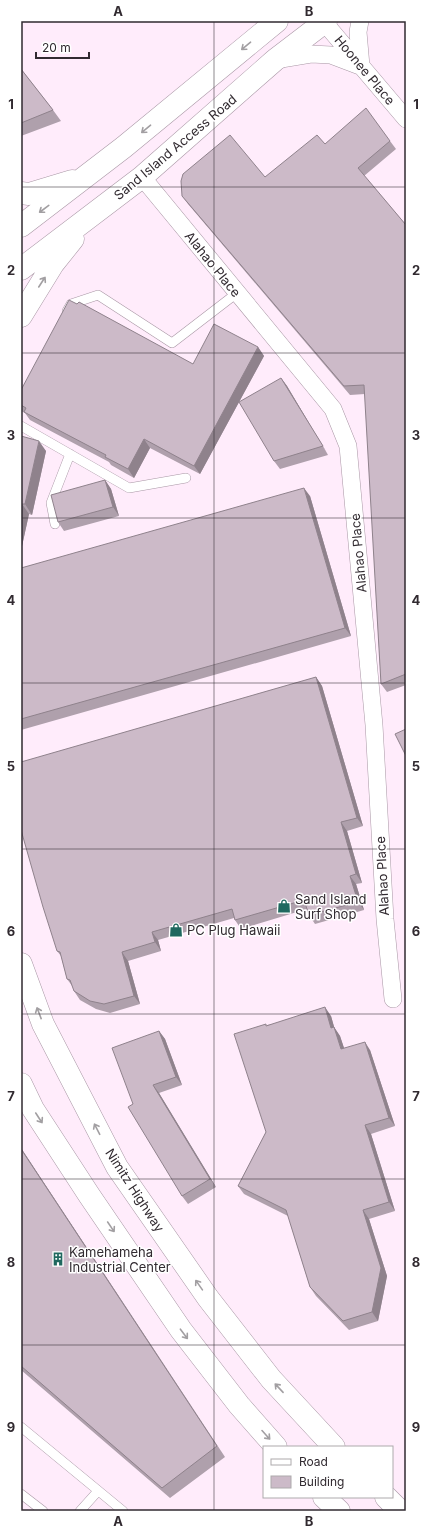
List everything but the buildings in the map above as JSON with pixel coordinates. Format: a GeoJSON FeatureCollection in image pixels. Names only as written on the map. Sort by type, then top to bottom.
{"type":"FeatureCollection","features":[{"type":"Feature","properties":{"kind":"main road"},"geometry":{"type":"LineString","coordinates":[[21,226],[85,177],[276,21]]}},
{"type":"Feature","properties":{"kind":"main road","name":"Sand Island Access Road"},"geometry":{"type":"LineString","coordinates":[[21,269],[142,178],[275,60],[325,21]]}},
{"type":"Feature","properties":{"kind":"main road"},"geometry":{"type":"LineString","coordinates":[[21,193],[29,194],[85,177]]}},
{"type":"Feature","properties":{"kind":"main road"},"geometry":{"type":"LineString","coordinates":[[21,316],[53,264],[92,215]]}},
{"type":"Feature","properties":{"kind":"main road","name":"Nimitz Highway"},"geometry":{"type":"LineString","coordinates":[[21,964],[44,1024],[117,1167],[208,1298],[271,1379],[333,1446]]}},
{"type":"Feature","properties":{"kind":"main road"},"geometry":{"type":"LineString","coordinates":[[21,1084],[33,1109],[89,1195],[181,1330],[239,1405],[275,1446]]}},
{"type":"Feature","properties":{"kind":"main road"},"geometry":{"type":"LineString","coordinates":[[325,1498],[339,1511]]}},
{"type":"Feature","properties":{"kind":"main road"},"geometry":{"type":"LineString","coordinates":[[387,1498],[400,1511]]}},
{"type":"Feature","properties":{"kind":"street","name":"Hoonee Place"},"geometry":{"type":"LineString","coordinates":[[325,21],[406,119]]}},
{"type":"Feature","properties":{"kind":"street"},"geometry":{"type":"LineString","coordinates":[[275,60],[310,54],[331,55],[361,66],[358,32],[360,21]]}},
{"type":"Feature","properties":{"kind":"street","name":"Alahao Place"},"geometry":{"type":"LineString","coordinates":[[142,178],[333,409],[348,446],[374,725],[385,919],[393,999]]}},
{"type":"Feature","properties":{"kind":"lane"},"geometry":{"type":"LineString","coordinates":[[64,318],[71,304],[98,295],[172,343],[237,293]]}},
{"type":"Feature","properties":{"kind":"lane"},"geometry":{"type":"LineString","coordinates":[[21,426],[129,488],[186,478]]}},
{"type":"Feature","properties":{"kind":"lane"},"geometry":{"type":"LineString","coordinates":[[55,524],[51,503],[70,454]]}},
{"type":"Feature","properties":{"kind":"lane"},"geometry":{"type":"LineString","coordinates":[[21,1427],[122,1511]]}},
{"type":"Feature","properties":{"kind":"lane"},"geometry":{"type":"LineString","coordinates":[[80,1511],[98,1491]]}},
{"type":"Feature","properties":{"kind":"lane"},"geometry":{"type":"LineString","coordinates":[[21,1494],[43,1511]]}},
{"type":"Feature","properties":{"kind":"place","name":"Sand Island Surf Shop"},"geometry":{"type":"Point","coordinates":[284,906]}},
{"type":"Feature","properties":{"kind":"place","name":"PC Plug Hawaii"},"geometry":{"type":"Point","coordinates":[176,930]}},
{"type":"Feature","properties":{"kind":"place","name":"Kamehameha Industrial Center"},"geometry":{"type":"Point","coordinates":[58,1259]}}]}
